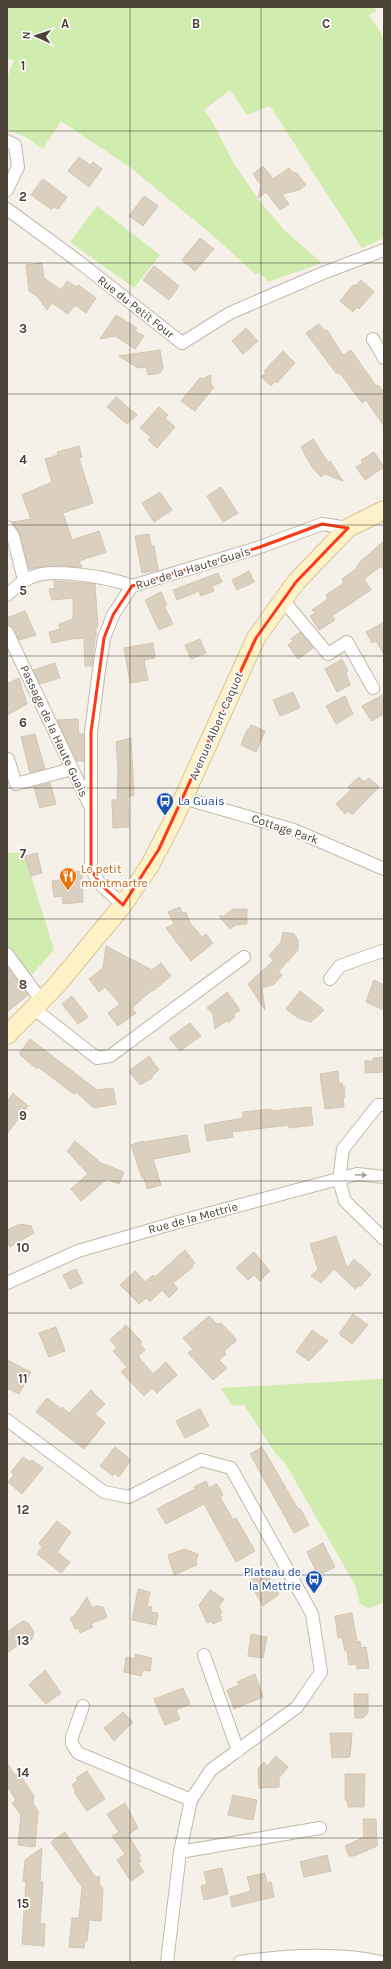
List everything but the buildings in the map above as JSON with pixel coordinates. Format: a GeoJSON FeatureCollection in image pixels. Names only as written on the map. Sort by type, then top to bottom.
{"type":"FeatureCollection","features":[{"type":"Feature","properties":{"kind":"main road","name":"Avenue Albert Caquot"},"geometry":{"type":"LineString","coordinates":[[7,1035],[55,986],[123,906],[159,850],[256,638],[296,582],[348,528],[384,510]]}},
{"type":"Feature","properties":{"kind":"street"},"geometry":{"type":"LineString","coordinates":[[7,141],[15,145],[18,167],[7,190]]}},
{"type":"Feature","properties":{"kind":"street","name":"Rue du Petit Four"},"geometry":{"type":"LineString","coordinates":[[7,209],[78,261],[182,343],[230,312],[323,273],[384,250]]}},
{"type":"Feature","properties":{"kind":"street"},"geometry":{"type":"LineString","coordinates":[[373,339],[384,358]]}},
{"type":"Feature","properties":{"kind":"street","name":"Rue de la Haute Guais"},"geometry":{"type":"LineString","coordinates":[[123,906],[100,884],[91,869],[91,732],[104,638],[113,615],[132,586],[246,552],[322,524],[348,528]]}},
{"type":"Feature","properties":{"kind":"street"},"geometry":{"type":"LineString","coordinates":[[7,527],[13,536],[24,580]]}},
{"type":"Feature","properties":{"kind":"street"},"geometry":{"type":"LineString","coordinates":[[7,595],[24,580],[38,574],[52,572],[120,581],[132,586]]}},
{"type":"Feature","properties":{"kind":"street"},"geometry":{"type":"LineString","coordinates":[[284,600],[328,654],[347,642],[373,688]]}},
{"type":"Feature","properties":{"kind":"street","name":"Passage de la Haute Guais"},"geometry":{"type":"LineString","coordinates":[[7,632],[91,808]]}},
{"type":"Feature","properties":{"kind":"street"},"geometry":{"type":"LineString","coordinates":[[8,760],[16,784],[72,769]]}},
{"type":"Feature","properties":{"kind":"street","name":"Cottage Park"},"geometry":{"type":"LineString","coordinates":[[183,798],[294,830],[384,869]]}},
{"type":"Feature","properties":{"kind":"street"},"geometry":{"type":"LineString","coordinates":[[330,979],[340,966],[382,951],[384,952]]}},
{"type":"Feature","properties":{"kind":"street"},"geometry":{"type":"LineString","coordinates":[[7,954],[37,1004],[97,1058],[110,1056],[244,957]]}},
{"type":"Feature","properties":{"kind":"street"},"geometry":{"type":"LineString","coordinates":[[384,1105],[378,1105],[343,1149],[339,1180],[345,1201],[384,1239]]}},
{"type":"Feature","properties":{"kind":"street","name":"Rue de la Mettrie"},"geometry":{"type":"LineString","coordinates":[[7,1283],[78,1251],[192,1218],[357,1174],[384,1177]]}},
{"type":"Feature","properties":{"kind":"street"},"geometry":{"type":"LineString","coordinates":[[7,1420],[104,1492],[129,1497],[201,1460],[231,1468],[312,1614],[321,1672],[297,1707],[211,1770],[191,1800],[180,1852],[167,1962]]}},
{"type":"Feature","properties":{"kind":"street"},"geometry":{"type":"LineString","coordinates":[[204,1655],[238,1751]]}},
{"type":"Feature","properties":{"kind":"street"},"geometry":{"type":"LineString","coordinates":[[83,1706],[72,1736],[72,1744],[78,1753],[191,1800]]}},
{"type":"Feature","properties":{"kind":"street"},"geometry":{"type":"LineString","coordinates":[[180,1852],[320,1828]]}},
{"type":"Feature","properties":{"kind":"street"},"geometry":{"type":"LineString","coordinates":[[240,1962],[267,1958],[344,1956],[381,1962]]}},
{"type":"Feature","properties":{"kind":"highlighted area"},"geometry":{"type":"Polygon","coordinates":[[[322,524],[348,528],[296,582],[256,638],[159,849],[123,905],[100,884],[91,869],[91,732],[104,638],[113,615],[132,586],[260,547],[322,524]]]}},
{"type":"Feature","properties":{"kind":"green space"},"geometry":{"type":"Polygon","coordinates":[[[7,7],[375,7],[376,12],[369,15],[384,38],[384,238],[362,248],[270,106],[247,115],[230,90],[204,110],[212,121],[233,162],[258,199],[284,230],[322,263],[268,282],[260,273],[255,274],[217,239],[131,168],[61,121],[43,149],[24,136],[7,130],[7,78],[14,60],[7,59],[7,7]]]}},
{"type":"Feature","properties":{"kind":"green space"},"geometry":{"type":"Polygon","coordinates":[[[97,206],[160,255],[134,288],[70,242],[97,206]]]}},
{"type":"Feature","properties":{"kind":"green space"},"geometry":{"type":"Polygon","coordinates":[[[7,853],[22,853],[25,856],[54,950],[29,978],[7,947],[7,853]]]}},
{"type":"Feature","properties":{"kind":"green space"},"geometry":{"type":"Polygon","coordinates":[[[384,1377],[384,1603],[368,1608],[360,1604],[355,1585],[285,1463],[275,1453],[244,1405],[232,1406],[221,1388],[382,1379],[384,1377]]]}},
{"type":"Feature","properties":{"kind":"place","name":"La Guais"},"geometry":{"type":"Point","coordinates":[165,816]}},
{"type":"Feature","properties":{"kind":"place","name":"Le petit montmartre"},"geometry":{"type":"Point","coordinates":[68,891]}},
{"type":"Feature","properties":{"kind":"place","name":"Plateau de la Mettrie"},"geometry":{"type":"Point","coordinates":[314,1594]}}]}
